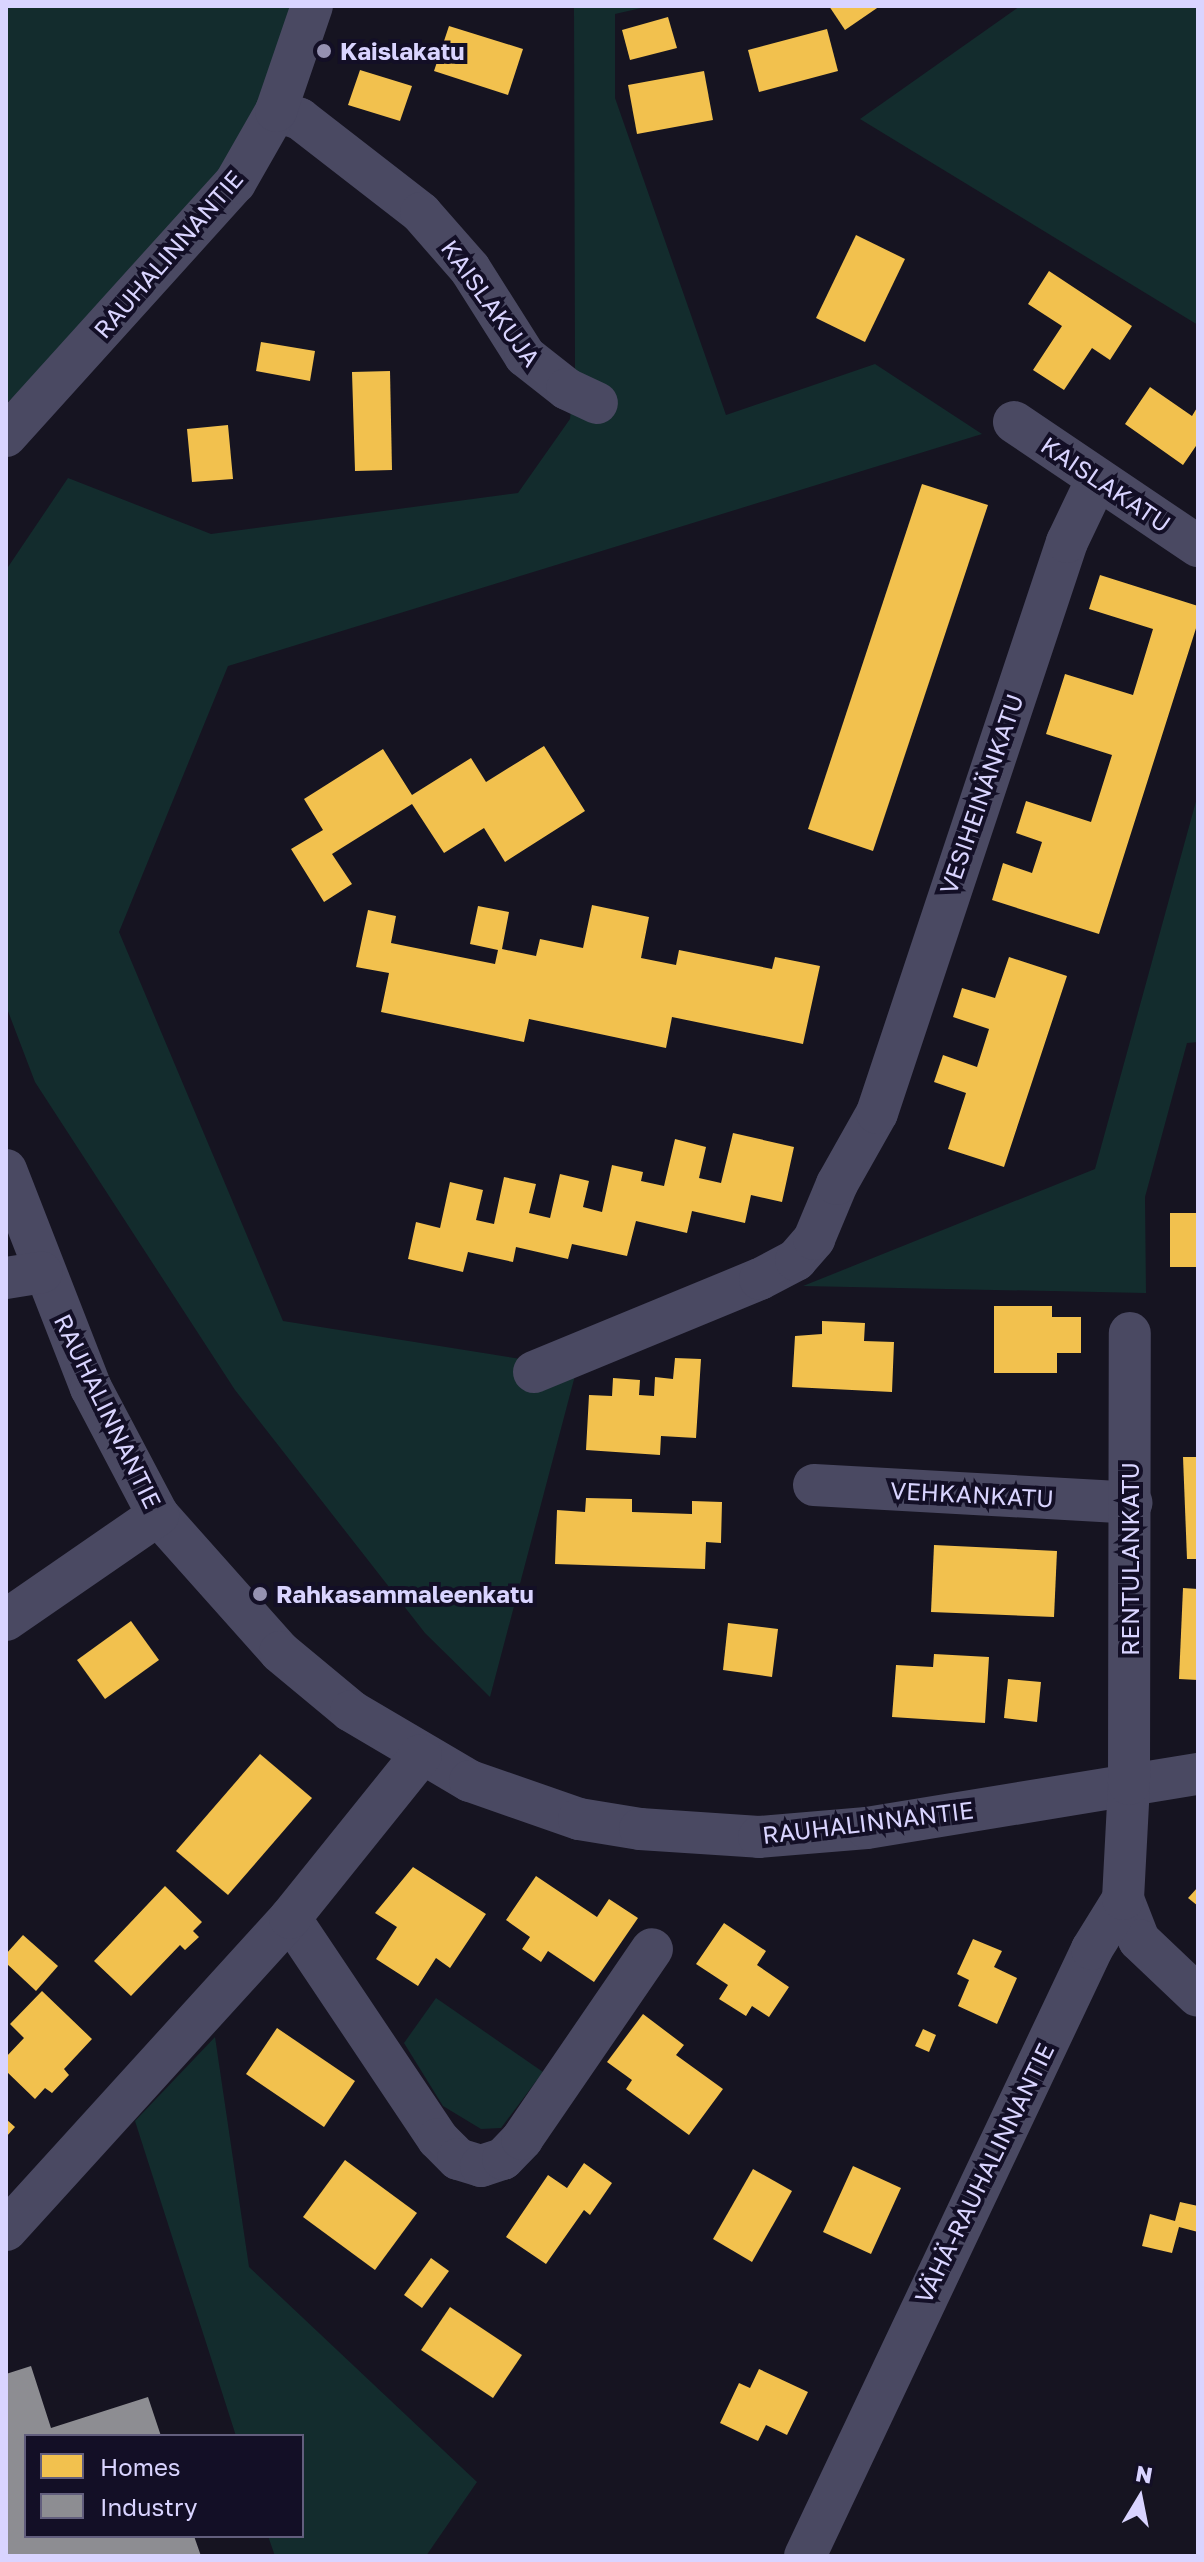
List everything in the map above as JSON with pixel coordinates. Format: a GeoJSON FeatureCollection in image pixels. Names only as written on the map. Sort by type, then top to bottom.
{"type":"FeatureCollection","features":[{"type":"Feature","properties":{"kind":"street","name":"RAUHALINNANTIE"},"geometry":{"type":"LineString","coordinates":[[6,436],[235,183],[276,111],[312,6]]}},
{"type":"Feature","properties":{"kind":"street","name":"KAISLAKUJA"},"geometry":{"type":"LineString","coordinates":[[276,111],[300,119],[421,213],[470,269],[525,356],[567,389],[597,403]]}},
{"type":"Feature","properties":{"kind":"street","name":"KAISLAKATU"},"geometry":{"type":"LineString","coordinates":[[1014,422],[1198,546]]}},
{"type":"Feature","properties":{"kind":"street","name":"VESIHEINÄNKATU"},"geometry":{"type":"LineString","coordinates":[[534,1372],[796,1260],[814,1239],[837,1184],[877,1113],[947,891],[1067,542],[1097,479]]}},
{"type":"Feature","properties":{"kind":"street","name":"RAUHALINNANTIE"},"geometry":{"type":"LineString","coordinates":[[6,1170],[24,1275],[91,1388],[158,1515],[280,1652],[351,1711],[421,1755],[518,1800],[579,1819],[704,1836],[811,1835],[1198,1774]]}},
{"type":"Feature","properties":{"kind":"street","name":"RENTULANKATU"},"geometry":{"type":"LineString","coordinates":[[1129,1784],[1130,1333]]}},
{"type":"Feature","properties":{"kind":"street","name":"VEHKANKATU"},"geometry":{"type":"LineString","coordinates":[[814,1485],[1131,1503]]}},
{"type":"Feature","properties":{"kind":"street"},"geometry":{"type":"LineString","coordinates":[[6,1620],[158,1515]]}},
{"type":"Feature","properties":{"kind":"street"},"geometry":{"type":"LineString","coordinates":[[6,2230],[290,1918],[421,1755]]}},
{"type":"Feature","properties":{"kind":"street","name":"VÄHÄ-RAUHALINNANTIE"},"geometry":{"type":"LineString","coordinates":[[805,2556],[1085,1963],[1123,1899],[1129,1784]]}},
{"type":"Feature","properties":{"kind":"street"},"geometry":{"type":"LineString","coordinates":[[1123,1899],[1139,1940],[1198,1996]]}},
{"type":"Feature","properties":{"kind":"street"},"geometry":{"type":"LineString","coordinates":[[290,1918],[438,2139],[458,2159],[481,2166],[503,2159],[522,2139],[652,1949]]}},
{"type":"Feature","properties":{"kind":"green space"},"geometry":{"type":"Polygon","coordinates":[[[6,6],[312,6],[235,183],[6,404],[6,6]]]}},
{"type":"Feature","properties":{"kind":"green space"},"geometry":{"type":"Polygon","coordinates":[[[574,6],[650,6],[615,14],[615,98],[726,415],[875,364],[982,434],[228,666],[119,932],[283,1321],[577,1368],[490,1697],[425,1633],[235,1390],[35,1082],[6,1006],[6,570],[68,478],[211,534],[518,493],[570,419],[575,370],[574,6]]]}},
{"type":"Feature","properties":{"kind":"green space"},"geometry":{"type":"Polygon","coordinates":[[[1020,6],[1198,6],[1198,325],[860,119],[1020,6]]]}},
{"type":"Feature","properties":{"kind":"green space"},"geometry":{"type":"Polygon","coordinates":[[[1198,794],[1198,1042],[1187,1043],[1145,1197],[1146,1293],[803,1286],[1095,1169],[1198,794]]]}},
{"type":"Feature","properties":{"kind":"green space"},"geometry":{"type":"Polygon","coordinates":[[[436,1998],[543,2072],[501,2128],[481,2129],[443,2106],[404,2043],[436,1998]]]}},
{"type":"Feature","properties":{"kind":"green space"},"geometry":{"type":"Polygon","coordinates":[[[215,2037],[249,2267],[477,2482],[426,2556],[275,2556],[269,2538],[304,2538],[304,2434],[235,2434],[135,2121],[215,2037]]]}},
{"type":"Feature","properties":{"kind":"building: Homes"},"geometry":{"type":"Polygon","coordinates":[[[829,6],[880,6],[845,30],[829,6]]]}},
{"type":"Feature","properties":{"kind":"building: Homes"},"geometry":{"type":"Polygon","coordinates":[[[668,17],[677,48],[630,60],[622,30],[668,17]]]}},
{"type":"Feature","properties":{"kind":"building: Homes"},"geometry":{"type":"Polygon","coordinates":[[[449,26],[523,49],[508,95],[434,71],[449,26]]]}},
{"type":"Feature","properties":{"kind":"building: Homes"},"geometry":{"type":"Polygon","coordinates":[[[827,29],[838,71],[759,92],[748,50],[827,29]]]}},
{"type":"Feature","properties":{"kind":"building: Homes"},"geometry":{"type":"Polygon","coordinates":[[[360,70],[412,86],[400,121],[348,105],[360,70]]]}},
{"type":"Feature","properties":{"kind":"building: Homes"},"geometry":{"type":"Polygon","coordinates":[[[704,71],[713,120],[637,134],[628,85],[704,71]]]}},
{"type":"Feature","properties":{"kind":"building: Homes"},"geometry":{"type":"Polygon","coordinates":[[[856,235],[905,259],[865,342],[816,318],[856,235]]]}},
{"type":"Feature","properties":{"kind":"building: Homes"},"geometry":{"type":"Polygon","coordinates":[[[1049,271],[1132,326],[1110,360],[1092,348],[1064,390],[1033,370],[1062,326],[1028,304],[1049,271]]]}},
{"type":"Feature","properties":{"kind":"building: Homes"},"geometry":{"type":"Polygon","coordinates":[[[261,342],[315,351],[310,381],[256,371],[261,342]]]}},
{"type":"Feature","properties":{"kind":"building: Homes"},"geometry":{"type":"Polygon","coordinates":[[[390,371],[392,470],[355,471],[352,372],[390,371]]]}},
{"type":"Feature","properties":{"kind":"building: Homes"},"geometry":{"type":"Polygon","coordinates":[[[1150,387],[1192,416],[1198,406],[1198,443],[1183,465],[1125,424],[1150,387]]]}},
{"type":"Feature","properties":{"kind":"building: Homes"},"geometry":{"type":"Polygon","coordinates":[[[228,425],[233,479],[192,482],[187,429],[228,425]]]}},
{"type":"Feature","properties":{"kind":"building: Homes"},"geometry":{"type":"Polygon","coordinates":[[[922,484],[988,505],[873,851],[808,829],[922,484]]]}},
{"type":"Feature","properties":{"kind":"building: Homes"},"geometry":{"type":"Polygon","coordinates":[[[1100,575],[1198,606],[1198,622],[1099,934],[992,900],[1003,863],[1032,873],[1042,842],[1016,833],[1026,801],[1091,822],[1112,755],[1046,734],[1065,674],[1133,695],[1153,629],[1089,609],[1100,575]]]}},
{"type":"Feature","properties":{"kind":"building: Homes"},"geometry":{"type":"Polygon","coordinates":[[[544,746],[585,811],[505,862],[484,828],[444,853],[412,804],[332,854],[352,884],[324,902],[291,849],[323,830],[304,799],[383,749],[412,795],[471,758],[486,782],[544,746]]]}},
{"type":"Feature","properties":{"kind":"building: Homes"},"geometry":{"type":"Polygon","coordinates":[[[592,905],[649,917],[641,958],[676,965],[679,950],[772,969],[775,957],[820,966],[803,1044],[672,1017],[666,1048],[529,1019],[524,1042],[381,1012],[389,973],[356,967],[368,910],[396,916],[391,943],[495,964],[498,950],[470,944],[478,906],[509,912],[502,949],[536,956],[540,939],[583,948],[592,905]]]}},
{"type":"Feature","properties":{"kind":"building: Homes"},"geometry":{"type":"Polygon","coordinates":[[[1009,957],[1067,976],[1004,1167],[948,1149],[966,1093],[934,1082],[943,1055],[977,1067],[989,1029],[953,1017],[962,988],[995,998],[1009,957]]]}},
{"type":"Feature","properties":{"kind":"building: Homes"},"geometry":{"type":"Polygon","coordinates":[[[733,1133],[794,1147],[782,1202],[751,1195],[745,1223],[692,1211],[687,1233],[636,1221],[627,1256],[572,1244],[568,1259],[516,1247],[513,1262],[468,1252],[463,1272],[408,1259],[416,1222],[440,1228],[450,1182],[483,1190],[476,1220],[494,1224],[504,1177],[536,1184],[529,1213],[550,1218],[560,1174],[589,1181],[583,1207],[602,1212],[612,1165],[643,1172],[641,1181],[664,1186],[675,1139],[706,1147],[699,1178],[721,1183],[733,1133]]]}},
{"type":"Feature","properties":{"kind":"building: Homes"},"geometry":{"type":"Polygon","coordinates":[[[1170,1213],[1198,1213],[1198,1267],[1170,1267],[1170,1213]]]}},
{"type":"Feature","properties":{"kind":"building: Homes"},"geometry":{"type":"Polygon","coordinates":[[[994,1306],[1052,1306],[1052,1317],[1081,1317],[1081,1353],[1057,1353],[1057,1373],[994,1373],[994,1306]]]}},
{"type":"Feature","properties":{"kind":"building: Homes"},"geometry":{"type":"Polygon","coordinates":[[[822,1321],[865,1323],[864,1341],[894,1342],[892,1392],[792,1387],[795,1336],[822,1334],[822,1321]]]}},
{"type":"Feature","properties":{"kind":"building: Homes"},"geometry":{"type":"Polygon","coordinates":[[[675,1358],[701,1359],[696,1438],[661,1436],[660,1455],[586,1450],[589,1395],[612,1396],[613,1378],[640,1380],[639,1395],[654,1396],[655,1377],[673,1379],[675,1358]]]}},
{"type":"Feature","properties":{"kind":"building: Homes"},"geometry":{"type":"Polygon","coordinates":[[[1183,1457],[1198,1457],[1198,1559],[1187,1559],[1183,1457]]]}},
{"type":"Feature","properties":{"kind":"building: Homes"},"geometry":{"type":"Polygon","coordinates":[[[586,1498],[632,1499],[632,1512],[692,1514],[692,1501],[722,1502],[721,1543],[706,1542],[705,1569],[555,1564],[557,1510],[585,1512],[586,1498]]]}},
{"type":"Feature","properties":{"kind":"building: Homes"},"geometry":{"type":"Polygon","coordinates":[[[934,1545],[1057,1551],[1054,1617],[931,1612],[934,1545]]]}},
{"type":"Feature","properties":{"kind":"building: Homes"},"geometry":{"type":"Polygon","coordinates":[[[1183,1588],[1198,1589],[1198,1680],[1179,1679],[1183,1588]]]}},
{"type":"Feature","properties":{"kind":"building: Homes"},"geometry":{"type":"Polygon","coordinates":[[[131,1621],[159,1660],[105,1699],[77,1660],[131,1621]]]}},
{"type":"Feature","properties":{"kind":"building: Homes"},"geometry":{"type":"Polygon","coordinates":[[[728,1623],[778,1629],[772,1677],[723,1670],[728,1623]]]}},
{"type":"Feature","properties":{"kind":"building: Homes"},"geometry":{"type":"Polygon","coordinates":[[[934,1654],[989,1657],[985,1723],[892,1717],[896,1665],[933,1667],[934,1654]]]}},
{"type":"Feature","properties":{"kind":"building: Homes"},"geometry":{"type":"Polygon","coordinates":[[[1008,1679],[1041,1682],[1037,1722],[1004,1718],[1008,1679]]]}},
{"type":"Feature","properties":{"kind":"building: Homes"},"geometry":{"type":"Polygon","coordinates":[[[260,1754],[312,1798],[228,1895],[176,1851],[260,1754]]]}},
{"type":"Feature","properties":{"kind":"building: Homes"},"geometry":{"type":"Polygon","coordinates":[[[413,1867],[486,1914],[450,1968],[436,1958],[418,1986],[376,1959],[397,1927],[375,1913],[413,1867]]]}},
{"type":"Feature","properties":{"kind":"building: Homes"},"geometry":{"type":"Polygon","coordinates":[[[536,1876],[597,1917],[609,1899],[638,1918],[594,1982],[548,1951],[541,1962],[522,1949],[530,1937],[506,1920],[536,1876]]]}},
{"type":"Feature","properties":{"kind":"building: Homes"},"geometry":{"type":"Polygon","coordinates":[[[165,1886],[202,1922],[193,1931],[199,1937],[185,1950],[180,1945],[131,1996],[94,1961],[165,1886]]]}},
{"type":"Feature","properties":{"kind":"building: Homes"},"geometry":{"type":"Polygon","coordinates":[[[1198,1887],[1198,1906],[1188,1898],[1198,1887]]]}},
{"type":"Feature","properties":{"kind":"building: Homes"},"geometry":{"type":"Polygon","coordinates":[[[724,1923],[766,1951],[757,1965],[789,1987],[769,2017],[752,2006],[746,2016],[719,1999],[728,1985],[696,1964],[724,1923]]]}},
{"type":"Feature","properties":{"kind":"building: Homes"},"geometry":{"type":"Polygon","coordinates":[[[23,1935],[58,1966],[36,1991],[6,1963],[6,1954],[23,1935]]]}},
{"type":"Feature","properties":{"kind":"building: Homes"},"geometry":{"type":"Polygon","coordinates":[[[973,1939],[1002,1951],[994,1967],[1017,1978],[997,2024],[958,2006],[969,1980],[957,1974],[973,1939]]]}},
{"type":"Feature","properties":{"kind":"building: Homes"},"geometry":{"type":"Polygon","coordinates":[[[42,1991],[92,2039],[64,2069],[69,2075],[52,2093],[45,2088],[35,2099],[6,2071],[6,2057],[24,2038],[10,2024],[42,1991]]]}},
{"type":"Feature","properties":{"kind":"building: Homes"},"geometry":{"type":"Polygon","coordinates":[[[643,2014],[684,2045],[676,2055],[723,2089],[689,2135],[626,2089],[632,2080],[607,2062],[643,2014]]]}},
{"type":"Feature","properties":{"kind":"building: Homes"},"geometry":{"type":"Polygon","coordinates":[[[277,2028],[355,2081],[324,2127],[246,2074],[277,2028]]]}},
{"type":"Feature","properties":{"kind":"building: Homes"},"geometry":{"type":"Polygon","coordinates":[[[923,2029],[936,2035],[929,2052],[915,2046],[923,2029]]]}},
{"type":"Feature","properties":{"kind":"building: Homes"},"geometry":{"type":"Polygon","coordinates":[[[6,2119],[15,2127],[6,2137],[6,2119]]]}},
{"type":"Feature","properties":{"kind":"building: Homes"},"geometry":{"type":"Polygon","coordinates":[[[345,2160],[417,2213],[375,2270],[303,2217],[345,2160]]]}},
{"type":"Feature","properties":{"kind":"building: Homes"},"geometry":{"type":"Polygon","coordinates":[[[584,2163],[612,2183],[590,2215],[584,2210],[546,2264],[506,2237],[548,2175],[567,2188],[584,2163]]]}},
{"type":"Feature","properties":{"kind":"building: Homes"},"geometry":{"type":"Polygon","coordinates":[[[853,2166],[901,2188],[871,2254],[823,2232],[853,2166]]]}},
{"type":"Feature","properties":{"kind":"building: Homes"},"geometry":{"type":"Polygon","coordinates":[[[753,2169],[792,2191],[752,2262],[713,2239],[753,2169]]]}},
{"type":"Feature","properties":{"kind":"building: Homes"},"geometry":{"type":"Polygon","coordinates":[[[1180,2202],[1198,2206],[1198,2232],[1179,2227],[1172,2253],[1142,2246],[1150,2214],[1175,2221],[1180,2202]]]}},
{"type":"Feature","properties":{"kind":"building: Homes"},"geometry":{"type":"Polygon","coordinates":[[[431,2258],[449,2271],[422,2308],[404,2295],[431,2258]]]}},
{"type":"Feature","properties":{"kind":"building: Homes"},"geometry":{"type":"Polygon","coordinates":[[[450,2307],[522,2355],[493,2398],[421,2350],[450,2307]]]}},
{"type":"Feature","properties":{"kind":"building: Homes"},"geometry":{"type":"Polygon","coordinates":[[[759,2369],[808,2392],[787,2435],[766,2425],[758,2441],[720,2423],[739,2383],[750,2388],[759,2369]]]}},
{"type":"Feature","properties":{"kind":"building: Industry"},"geometry":{"type":"Polygon","coordinates":[[[31,2366],[51,2428],[148,2397],[160,2434],[24,2434],[24,2538],[195,2538],[201,2556],[6,2556],[6,2374],[31,2366]]]}},
{"type":"Feature","properties":{"kind":"place","name":"Kaislakatu"},"geometry":{"type":"Point","coordinates":[324,51]}},
{"type":"Feature","properties":{"kind":"place","name":"Rahkasammaleenkatu"},"geometry":{"type":"Point","coordinates":[260,1594]}}]}
